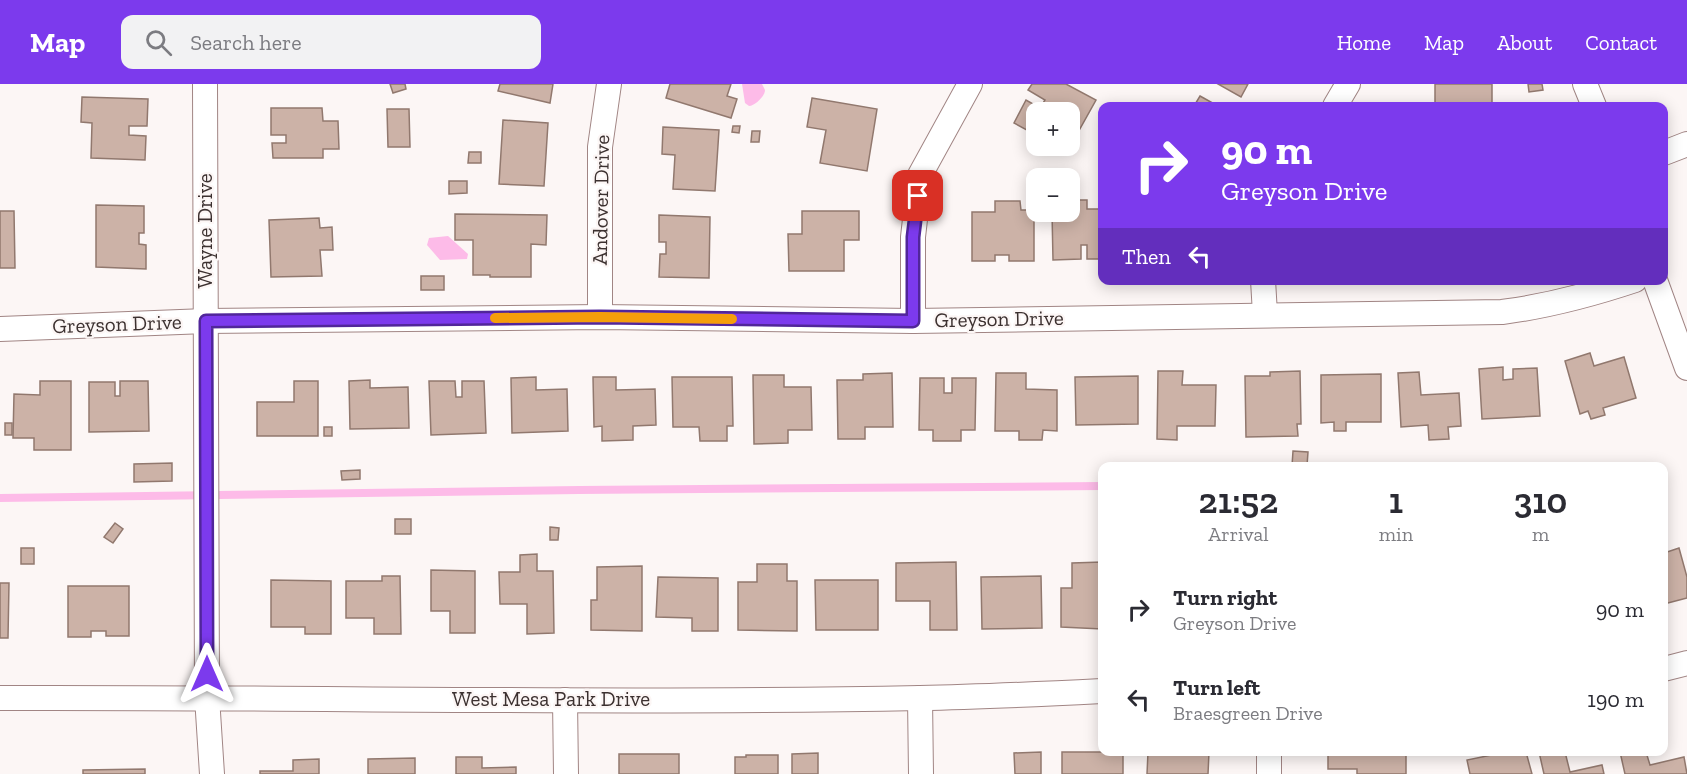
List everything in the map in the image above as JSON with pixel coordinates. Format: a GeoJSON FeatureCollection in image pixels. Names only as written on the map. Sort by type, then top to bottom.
{"type":"FeatureCollection","features":[{"type":"Feature","properties":{"kind":"street","name":"Wayne Drive"},"geometry":{"type":"LineString","coordinates":[[205,84],[207,697],[212,774]]}},
{"type":"Feature","properties":{"kind":"street","name":"Andover Drive"},"geometry":{"type":"LineString","coordinates":[[600,317],[600,147],[609,84]]}},
{"type":"Feature","properties":{"kind":"street"},"geometry":{"type":"LineString","coordinates":[[913,321],[913,237],[920,175],[970,84]]}},
{"type":"Feature","properties":{"kind":"street"},"geometry":{"type":"LineString","coordinates":[[1337,102],[1347,84]]}},
{"type":"Feature","properties":{"kind":"street"},"geometry":{"type":"LineString","coordinates":[[1585,84],[1592,102]]}},
{"type":"Feature","properties":{"kind":"street"},"geometry":{"type":"LineString","coordinates":[[1668,151],[1687,144]]}},
{"type":"Feature","properties":{"kind":"street"},"geometry":{"type":"LineString","coordinates":[[1263,285],[1265,314]]}},
{"type":"Feature","properties":{"kind":"street","name":"Greyson Drive"},"geometry":{"type":"LineString","coordinates":[[0,329],[206,321],[600,317],[913,321],[1502,312],[1543,307],[1620,285]]}},
{"type":"Feature","properties":{"kind":"street"},"geometry":{"type":"LineString","coordinates":[[1657,285],[1687,368]]}},
{"type":"Feature","properties":{"kind":"street"},"geometry":{"type":"LineString","coordinates":[[1668,668],[1687,663]]}},
{"type":"Feature","properties":{"kind":"street","name":"West Mesa Park Drive"},"geometry":{"type":"LineString","coordinates":[[0,698],[565,700],[920,698],[1098,691]]}},
{"type":"Feature","properties":{"kind":"street"},"geometry":{"type":"LineString","coordinates":[[920,698],[921,774]]}},
{"type":"Feature","properties":{"kind":"street"},"geometry":{"type":"LineString","coordinates":[[565,700],[566,774]]}},
{"type":"Feature","properties":{"kind":"street"},"geometry":{"type":"LineString","coordinates":[[1269,756],[1269,774]]}},
{"type":"Feature","properties":{"kind":"shaded area"},"geometry":{"type":"Polygon","coordinates":[[[742,84],[762,84],[765,92],[762,98],[749,106],[745,103],[742,84]]]}},
{"type":"Feature","properties":{"kind":"shaded area"},"geometry":{"type":"Polygon","coordinates":[[[448,236],[468,254],[467,259],[440,260],[427,245],[429,238],[448,236]]]}},
{"type":"Feature","properties":{"kind":"building"},"geometry":{"type":"Polygon","coordinates":[[[390,84],[405,84],[406,89],[393,93],[390,84]]]}},
{"type":"Feature","properties":{"kind":"building"},"geometry":{"type":"Polygon","coordinates":[[[500,84],[553,84],[550,103],[498,91],[500,84]]]}},
{"type":"Feature","properties":{"kind":"building"},"geometry":{"type":"Polygon","coordinates":[[[670,84],[731,84],[727,96],[737,99],[731,118],[666,98],[670,84]]]}},
{"type":"Feature","properties":{"kind":"building"},"geometry":{"type":"Polygon","coordinates":[[[1032,84],[1066,84],[1096,100],[1080,129],[1080,102],[1044,102],[1045,100],[1028,90],[1032,84]]]}},
{"type":"Feature","properties":{"kind":"building"},"geometry":{"type":"Polygon","coordinates":[[[1218,84],[1248,84],[1241,97],[1218,84]]]}},
{"type":"Feature","properties":{"kind":"building"},"geometry":{"type":"Polygon","coordinates":[[[1435,84],[1492,84],[1492,102],[1435,102],[1435,84]]]}},
{"type":"Feature","properties":{"kind":"building"},"geometry":{"type":"Polygon","coordinates":[[[1528,84],[1542,84],[1543,90],[1529,92],[1528,84]]]}},
{"type":"Feature","properties":{"kind":"building"},"geometry":{"type":"Polygon","coordinates":[[[1200,96],[1211,102],[1196,102],[1200,96]]]}},
{"type":"Feature","properties":{"kind":"building"},"geometry":{"type":"Polygon","coordinates":[[[82,97],[148,99],[147,126],[129,126],[129,135],[146,136],[145,160],[91,158],[92,123],[81,122],[82,97]]]}},
{"type":"Feature","properties":{"kind":"building"},"geometry":{"type":"Polygon","coordinates":[[[812,98],[877,109],[867,171],[820,163],[826,130],[807,127],[812,98]]]}},
{"type":"Feature","properties":{"kind":"building"},"geometry":{"type":"Polygon","coordinates":[[[1026,100],[1030,102],[1026,102],[1026,130],[1014,123],[1026,100]]]}},
{"type":"Feature","properties":{"kind":"building"},"geometry":{"type":"Polygon","coordinates":[[[271,108],[322,108],[323,121],[338,121],[339,149],[323,149],[323,158],[273,158],[272,143],[286,143],[286,135],[271,135],[271,108]]]}},
{"type":"Feature","properties":{"kind":"building"},"geometry":{"type":"Polygon","coordinates":[[[387,109],[409,109],[410,147],[388,147],[387,109]]]}},
{"type":"Feature","properties":{"kind":"building"},"geometry":{"type":"Polygon","coordinates":[[[503,120],[548,123],[544,186],[499,184],[503,120]]]}},
{"type":"Feature","properties":{"kind":"building"},"geometry":{"type":"Polygon","coordinates":[[[733,126],[740,126],[739,133],[732,132],[733,126]]]}},
{"type":"Feature","properties":{"kind":"building"},"geometry":{"type":"Polygon","coordinates":[[[663,127],[719,130],[715,191],[673,189],[675,155],[662,154],[663,127]]]}},
{"type":"Feature","properties":{"kind":"building"},"geometry":{"type":"Polygon","coordinates":[[[752,131],[760,131],[759,142],[751,142],[752,131]]]}},
{"type":"Feature","properties":{"kind":"building"},"geometry":{"type":"Polygon","coordinates":[[[469,152],[481,152],[481,163],[468,163],[469,152]]]}},
{"type":"Feature","properties":{"kind":"building"},"geometry":{"type":"Polygon","coordinates":[[[449,181],[467,181],[467,193],[449,194],[449,181]]]}},
{"type":"Feature","properties":{"kind":"building"},"geometry":{"type":"Polygon","coordinates":[[[1080,200],[1087,200],[1087,209],[1098,209],[1098,259],[1087,259],[1087,245],[1081,245],[1081,259],[1053,260],[1052,222],[1080,222],[1080,200]]]}},
{"type":"Feature","properties":{"kind":"building"},"geometry":{"type":"Polygon","coordinates":[[[995,201],[1020,201],[1021,210],[1026,210],[1026,222],[1034,222],[1034,261],[1009,261],[1009,255],[995,255],[995,261],[972,261],[972,212],[995,212],[995,201]]]}},
{"type":"Feature","properties":{"kind":"building"},"geometry":{"type":"Polygon","coordinates":[[[96,205],[144,206],[144,233],[139,233],[139,244],[146,245],[146,269],[96,267],[96,205]]]}},
{"type":"Feature","properties":{"kind":"building"},"geometry":{"type":"Polygon","coordinates":[[[0,211],[14,211],[15,268],[0,268],[0,211]]]}},
{"type":"Feature","properties":{"kind":"building"},"geometry":{"type":"Polygon","coordinates":[[[802,211],[859,211],[859,240],[844,240],[844,271],[789,271],[788,234],[802,234],[802,211]]]}},
{"type":"Feature","properties":{"kind":"building"},"geometry":{"type":"Polygon","coordinates":[[[455,214],[547,215],[546,245],[531,244],[531,277],[473,275],[473,240],[455,240],[455,214]]]}},
{"type":"Feature","properties":{"kind":"building"},"geometry":{"type":"Polygon","coordinates":[[[659,215],[710,217],[709,278],[659,277],[660,254],[666,254],[666,242],[659,242],[659,215]]]}},
{"type":"Feature","properties":{"kind":"building"},"geometry":{"type":"Polygon","coordinates":[[[319,218],[320,228],[332,227],[333,250],[320,250],[322,276],[271,277],[269,220],[319,218]]]}},
{"type":"Feature","properties":{"kind":"building"},"geometry":{"type":"Polygon","coordinates":[[[421,276],[444,276],[444,290],[421,290],[421,276]]]}},
{"type":"Feature","properties":{"kind":"building"},"geometry":{"type":"Polygon","coordinates":[[[1590,353],[1594,366],[1624,357],[1636,398],[1603,408],[1605,415],[1591,419],[1588,411],[1580,414],[1565,361],[1590,353]]]}},
{"type":"Feature","properties":{"kind":"building"},"geometry":{"type":"Polygon","coordinates":[[[1503,367],[1503,380],[1513,379],[1513,369],[1537,368],[1540,416],[1482,419],[1479,369],[1503,367]]]}},
{"type":"Feature","properties":{"kind":"building"},"geometry":{"type":"Polygon","coordinates":[[[1158,371],[1183,371],[1182,385],[1216,385],[1215,426],[1177,426],[1177,440],[1157,439],[1158,371]]]}},
{"type":"Feature","properties":{"kind":"building"},"geometry":{"type":"Polygon","coordinates":[[[1300,371],[1301,424],[1297,424],[1298,436],[1246,437],[1245,376],[1270,376],[1270,372],[1300,371]]]}},
{"type":"Feature","properties":{"kind":"building"},"geometry":{"type":"Polygon","coordinates":[[[1419,372],[1421,395],[1459,393],[1461,426],[1448,427],[1449,439],[1429,440],[1428,425],[1401,427],[1398,373],[1419,372]]]}},
{"type":"Feature","properties":{"kind":"building"},"geometry":{"type":"Polygon","coordinates":[[[892,373],[893,427],[865,427],[865,439],[838,439],[837,380],[863,380],[863,374],[892,373]]]}},
{"type":"Feature","properties":{"kind":"building"},"geometry":{"type":"Polygon","coordinates":[[[996,373],[1026,373],[1026,389],[1057,390],[1057,431],[1043,430],[1042,440],[1019,440],[1019,431],[995,431],[996,373]]]}},
{"type":"Feature","properties":{"kind":"building"},"geometry":{"type":"Polygon","coordinates":[[[1381,374],[1381,422],[1346,422],[1346,431],[1334,431],[1334,422],[1321,423],[1321,375],[1381,374]]]}},
{"type":"Feature","properties":{"kind":"building"},"geometry":{"type":"Polygon","coordinates":[[[753,375],[784,375],[784,387],[811,387],[812,430],[788,430],[788,443],[754,444],[753,375]]]}},
{"type":"Feature","properties":{"kind":"building"},"geometry":{"type":"Polygon","coordinates":[[[1138,376],[1138,424],[1076,425],[1075,377],[1138,376]]]}},
{"type":"Feature","properties":{"kind":"building"},"geometry":{"type":"Polygon","coordinates":[[[536,377],[536,390],[567,389],[568,431],[512,433],[511,378],[536,377]]]}},
{"type":"Feature","properties":{"kind":"building"},"geometry":{"type":"Polygon","coordinates":[[[593,377],[616,377],[616,390],[655,389],[656,425],[633,426],[633,440],[602,441],[602,426],[594,427],[593,377]]]}},
{"type":"Feature","properties":{"kind":"building"},"geometry":{"type":"Polygon","coordinates":[[[672,377],[732,377],[733,426],[727,426],[727,441],[700,441],[699,427],[673,427],[672,377]]]}},
{"type":"Feature","properties":{"kind":"building"},"geometry":{"type":"Polygon","coordinates":[[[920,378],[944,378],[944,393],[952,393],[952,378],[976,378],[975,430],[961,430],[961,441],[933,441],[933,430],[919,430],[920,378]]]}},
{"type":"Feature","properties":{"kind":"building"},"geometry":{"type":"Polygon","coordinates":[[[370,380],[370,388],[408,387],[409,428],[350,429],[349,381],[370,380]]]}},
{"type":"Feature","properties":{"kind":"building"},"geometry":{"type":"Polygon","coordinates":[[[40,381],[71,381],[71,450],[34,450],[34,438],[13,438],[14,394],[40,395],[40,381]]]}},
{"type":"Feature","properties":{"kind":"building"},"geometry":{"type":"Polygon","coordinates":[[[120,381],[148,381],[149,431],[89,432],[89,382],[115,382],[115,396],[120,396],[120,381]]]}},
{"type":"Feature","properties":{"kind":"building"},"geometry":{"type":"Polygon","coordinates":[[[294,381],[318,381],[318,436],[257,436],[257,402],[294,402],[294,381]]]}},
{"type":"Feature","properties":{"kind":"building"},"geometry":{"type":"Polygon","coordinates":[[[429,381],[455,381],[456,397],[462,397],[462,381],[484,381],[486,433],[431,435],[429,381]]]}},
{"type":"Feature","properties":{"kind":"building"},"geometry":{"type":"Polygon","coordinates":[[[5,423],[12,423],[12,435],[5,435],[5,423]]]}},
{"type":"Feature","properties":{"kind":"building"},"geometry":{"type":"Polygon","coordinates":[[[324,427],[332,427],[332,436],[324,436],[324,427]]]}},
{"type":"Feature","properties":{"kind":"building"},"geometry":{"type":"Polygon","coordinates":[[[1293,451],[1308,452],[1307,462],[1292,462],[1293,451]]]}},
{"type":"Feature","properties":{"kind":"building"},"geometry":{"type":"Polygon","coordinates":[[[172,463],[172,481],[134,482],[134,464],[172,463]]]}},
{"type":"Feature","properties":{"kind":"building"},"geometry":{"type":"Polygon","coordinates":[[[360,470],[360,479],[342,480],[341,471],[360,470]]]}},
{"type":"Feature","properties":{"kind":"building"},"geometry":{"type":"Polygon","coordinates":[[[395,519],[411,519],[411,534],[395,534],[395,519]]]}},
{"type":"Feature","properties":{"kind":"building"},"geometry":{"type":"Polygon","coordinates":[[[115,523],[123,529],[113,543],[104,537],[115,523]]]}},
{"type":"Feature","properties":{"kind":"building"},"geometry":{"type":"Polygon","coordinates":[[[550,527],[559,528],[558,540],[550,540],[550,527]]]}},
{"type":"Feature","properties":{"kind":"building"},"geometry":{"type":"Polygon","coordinates":[[[21,548],[34,548],[34,564],[21,564],[21,548]]]}},
{"type":"Feature","properties":{"kind":"building"},"geometry":{"type":"Polygon","coordinates":[[[1679,548],[1687,577],[1687,598],[1668,603],[1668,552],[1679,548]]]}},
{"type":"Feature","properties":{"kind":"building"},"geometry":{"type":"Polygon","coordinates":[[[537,554],[537,571],[553,571],[554,633],[527,634],[527,604],[500,604],[499,572],[520,572],[520,555],[537,554]]]}},
{"type":"Feature","properties":{"kind":"building"},"geometry":{"type":"Polygon","coordinates":[[[956,562],[957,630],[930,630],[930,601],[896,601],[896,563],[956,562]]]}},
{"type":"Feature","properties":{"kind":"building"},"geometry":{"type":"Polygon","coordinates":[[[1098,562],[1098,629],[1061,627],[1061,588],[1072,588],[1072,563],[1098,562]]]}},
{"type":"Feature","properties":{"kind":"building"},"geometry":{"type":"Polygon","coordinates":[[[757,564],[787,564],[787,581],[797,581],[797,631],[738,630],[738,582],[757,582],[757,564]]]}},
{"type":"Feature","properties":{"kind":"building"},"geometry":{"type":"Polygon","coordinates":[[[642,566],[642,631],[591,630],[591,600],[597,600],[597,567],[642,566]]]}},
{"type":"Feature","properties":{"kind":"building"},"geometry":{"type":"Polygon","coordinates":[[[431,570],[475,571],[475,633],[450,633],[450,611],[431,611],[431,570]]]}},
{"type":"Feature","properties":{"kind":"building"},"geometry":{"type":"Polygon","coordinates":[[[382,576],[400,576],[401,634],[374,634],[374,618],[346,618],[346,581],[382,581],[382,576]]]}},
{"type":"Feature","properties":{"kind":"building"},"geometry":{"type":"Polygon","coordinates":[[[1041,576],[1042,628],[982,629],[981,577],[1041,576]]]}},
{"type":"Feature","properties":{"kind":"building"},"geometry":{"type":"Polygon","coordinates":[[[658,577],[718,578],[718,631],[692,631],[692,618],[656,617],[658,577]]]}},
{"type":"Feature","properties":{"kind":"building"},"geometry":{"type":"Polygon","coordinates":[[[271,580],[331,581],[331,634],[305,634],[305,627],[271,627],[271,580]]]}},
{"type":"Feature","properties":{"kind":"building"},"geometry":{"type":"Polygon","coordinates":[[[815,580],[878,580],[878,630],[816,630],[815,580]]]}},
{"type":"Feature","properties":{"kind":"building"},"geometry":{"type":"Polygon","coordinates":[[[0,583],[9,583],[8,638],[0,638],[0,583]]]}},
{"type":"Feature","properties":{"kind":"building"},"geometry":{"type":"Polygon","coordinates":[[[68,586],[129,586],[129,636],[106,636],[106,631],[91,631],[91,637],[68,637],[68,586]]]}},
{"type":"Feature","properties":{"kind":"building"},"geometry":{"type":"Polygon","coordinates":[[[1041,752],[1041,774],[1015,774],[1014,753],[1041,752]]]}},
{"type":"Feature","properties":{"kind":"building"},"geometry":{"type":"Polygon","coordinates":[[[1062,752],[1098,752],[1098,756],[1123,756],[1123,774],[1062,774],[1062,752]]]}},
{"type":"Feature","properties":{"kind":"building"},"geometry":{"type":"Polygon","coordinates":[[[818,753],[818,774],[792,774],[792,754],[818,753]]]}},
{"type":"Feature","properties":{"kind":"building"},"geometry":{"type":"Polygon","coordinates":[[[619,754],[679,754],[679,774],[619,774],[619,754]]]}},
{"type":"Feature","properties":{"kind":"building"},"geometry":{"type":"Polygon","coordinates":[[[746,755],[778,755],[778,774],[735,774],[735,757],[746,757],[746,755]]]}},
{"type":"Feature","properties":{"kind":"building"},"geometry":{"type":"Polygon","coordinates":[[[1148,756],[1209,756],[1208,774],[1147,774],[1148,756]]]}},
{"type":"Feature","properties":{"kind":"building"},"geometry":{"type":"Polygon","coordinates":[[[1328,756],[1406,756],[1406,774],[1357,774],[1357,769],[1328,769],[1328,756]]]}},
{"type":"Feature","properties":{"kind":"building"},"geometry":{"type":"Polygon","coordinates":[[[1486,756],[1527,756],[1532,774],[1470,774],[1467,760],[1486,756]]]}},
{"type":"Feature","properties":{"kind":"building"},"geometry":{"type":"Polygon","coordinates":[[[1540,756],[1566,756],[1570,772],[1602,765],[1604,774],[1544,774],[1540,756]]]}},
{"type":"Feature","properties":{"kind":"building"},"geometry":{"type":"Polygon","coordinates":[[[1621,756],[1647,756],[1650,765],[1684,757],[1687,774],[1625,774],[1621,756]]]}},
{"type":"Feature","properties":{"kind":"building"},"geometry":{"type":"Polygon","coordinates":[[[456,757],[482,757],[482,768],[516,767],[516,774],[456,774],[456,757]]]}},
{"type":"Feature","properties":{"kind":"building"},"geometry":{"type":"Polygon","coordinates":[[[415,758],[415,774],[368,774],[368,759],[415,758]]]}},
{"type":"Feature","properties":{"kind":"building"},"geometry":{"type":"Polygon","coordinates":[[[319,759],[319,774],[260,774],[260,771],[293,771],[293,760],[319,759]]]}},
{"type":"Feature","properties":{"kind":"building"},"geometry":{"type":"Polygon","coordinates":[[[145,769],[145,774],[83,774],[83,770],[145,769]]]}},
{"type":"Feature","properties":{"kind":"waterway"},"geometry":{"type":"LineString","coordinates":[[0,498],[1098,486]]}},
{"type":"Feature","properties":{"kind":"slow traffic"},"geometry":{"type":"LineString","coordinates":[[495,318],[732,319]]}},
{"type":"Feature","properties":{"kind":"route"},"geometry":{"type":"LineString","coordinates":[[207,674],[206,321],[600,317],[913,321],[913,237],[918,196]]}}]}
